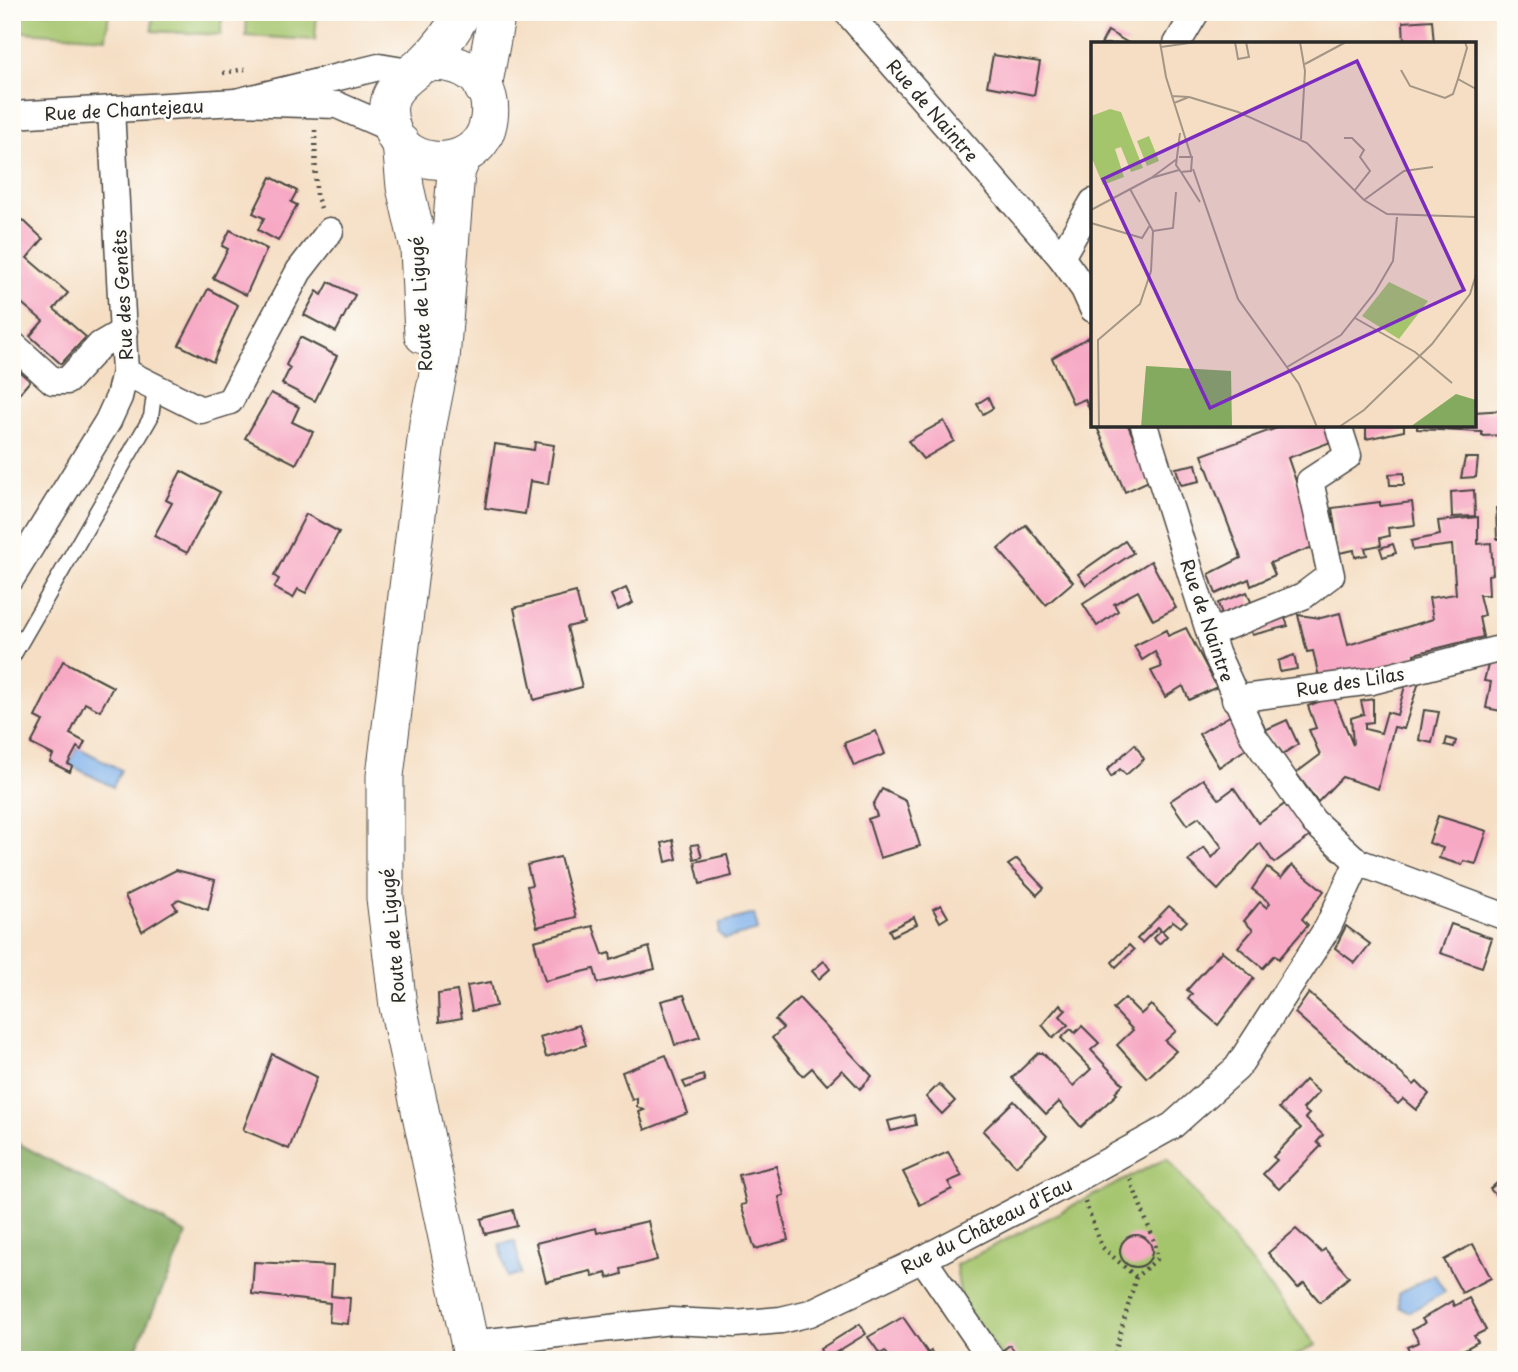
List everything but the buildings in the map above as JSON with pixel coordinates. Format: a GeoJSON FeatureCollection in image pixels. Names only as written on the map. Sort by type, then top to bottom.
{"type":"FeatureCollection","features":[{"type":"Feature","properties":{"kind":"street","name":"Route de Ligugé"},"geometry":{"type":"LineString","coordinates":[[428,424],[419,248],[405,187],[391,97],[398,83],[416,68],[462,12]]}},
{"type":"Feature","properties":{"kind":"street","name":"Route de Ligugé"},"geometry":{"type":"LineString","coordinates":[[472,1352],[398,1006],[385,898],[385,776],[428,424],[441,359],[456,172],[463,156],[476,146],[486,131],[490,115],[484,88],[497,12]]}},
{"type":"Feature","properties":{"kind":"street","name":"Rue de Naintre"},"geometry":{"type":"LineString","coordinates":[[847,12],[1061,257],[1084,289],[1091,305]]}},
{"type":"Feature","properties":{"kind":"street"},"geometry":{"type":"LineString","coordinates":[[1178,42],[1196,12]]}},
{"type":"Feature","properties":{"kind":"street"},"geometry":{"type":"LineString","coordinates":[[416,68],[439,61],[455,63],[469,70],[484,88]]}},
{"type":"Feature","properties":{"kind":"street","name":"Rue de Chantejeau"},"geometry":{"type":"LineString","coordinates":[[236,102],[379,67],[416,68]]}},
{"type":"Feature","properties":{"kind":"street","name":"Rue de Chantejeau"},"geometry":{"type":"LineString","coordinates":[[12,115],[236,102],[337,105],[397,136]]}},
{"type":"Feature","properties":{"kind":"street","name":"Rue des Genêts"},"geometry":{"type":"LineString","coordinates":[[12,577],[108,421],[119,397],[125,372],[111,109]]}},
{"type":"Feature","properties":{"kind":"street"},"geometry":{"type":"LineString","coordinates":[[397,136],[411,153],[436,161],[463,156]]}},
{"type":"Feature","properties":{"kind":"street"},"geometry":{"type":"LineString","coordinates":[[1061,257],[1091,205]]}},
{"type":"Feature","properties":{"kind":"street"},"geometry":{"type":"LineString","coordinates":[[125,372],[201,410],[230,401],[299,271],[330,230]]}},
{"type":"Feature","properties":{"kind":"street"},"geometry":{"type":"LineString","coordinates":[[12,344],[53,381],[67,381],[100,345],[124,331]]}},
{"type":"Feature","properties":{"kind":"street","name":"Rue de Naintre"},"geometry":{"type":"LineString","coordinates":[[1145,427],[1210,633],[1235,699],[1254,737],[1313,821],[1358,862]]}},
{"type":"Feature","properties":{"kind":"street"},"geometry":{"type":"LineString","coordinates":[[1210,633],[1303,596],[1332,575],[1310,481],[1348,456],[1339,427]]}},
{"type":"Feature","properties":{"kind":"street","name":"Rue des Lilas"},"geometry":{"type":"LineString","coordinates":[[1235,699],[1372,681],[1495,650],[1506,651]]}},
{"type":"Feature","properties":{"kind":"street"},"geometry":{"type":"LineString","coordinates":[[1358,862],[1506,917]]}},
{"type":"Feature","properties":{"kind":"street","name":"Rue du Château d'Eau"},"geometry":{"type":"LineString","coordinates":[[472,1352],[671,1321],[735,1324],[781,1320],[810,1313],[922,1259],[1172,1126],[1237,1068],[1328,927],[1358,862]]}},
{"type":"Feature","properties":{"kind":"street"},"geometry":{"type":"LineString","coordinates":[[922,1259],[992,1360]]}},
{"type":"Feature","properties":{"kind":"lane"},"geometry":{"type":"LineString","coordinates":[[12,658],[151,417],[155,387]]}},
{"type":"Feature","properties":{"kind":"path"},"geometry":{"type":"LineString","coordinates":[[330,230],[316,195],[314,130],[320,123],[334,123],[337,105]]}},
{"type":"Feature","properties":{"kind":"path"},"geometry":{"type":"LineString","coordinates":[[1113,1360],[1136,1277],[1157,1259],[1155,1243],[1129,1175],[1135,1146]]}},
{"type":"Feature","properties":{"kind":"path"},"geometry":{"type":"LineString","coordinates":[[1076,1179],[1101,1247],[1136,1277]]}},
{"type":"Feature","properties":{"kind":"green space"},"geometry":{"type":"Polygon","coordinates":[[[12,12],[109,12],[106,38],[12,31],[12,12]]]}},
{"type":"Feature","properties":{"kind":"green space"},"geometry":{"type":"Polygon","coordinates":[[[153,12],[222,12],[221,35],[152,31],[153,12]]]}},
{"type":"Feature","properties":{"kind":"green space"},"geometry":{"type":"Polygon","coordinates":[[[247,12],[317,12],[315,40],[246,36],[247,12]]]}},
{"type":"Feature","properties":{"kind":"green space"},"geometry":{"type":"Polygon","coordinates":[[[12,1140],[187,1234],[131,1360],[12,1360],[12,1140]]]}},
{"type":"Feature","properties":{"kind":"green space"},"geometry":{"type":"Polygon","coordinates":[[[1167,1158],[1316,1345],[1287,1360],[1005,1360],[961,1302],[956,1265],[1167,1158]]]}},
{"type":"Feature","properties":{"kind":"water"},"geometry":{"type":"Polygon","coordinates":[[[77,747],[121,770],[113,787],[68,764],[77,747]]]}},
{"type":"Feature","properties":{"kind":"water"},"geometry":{"type":"Polygon","coordinates":[[[754,914],[758,930],[725,939],[718,933],[720,923],[754,914]]]}},
{"type":"Feature","properties":{"kind":"water"},"geometry":{"type":"Polygon","coordinates":[[[515,1241],[521,1274],[507,1277],[500,1244],[515,1241]]]}},
{"type":"Feature","properties":{"kind":"water"},"geometry":{"type":"Polygon","coordinates":[[[1434,1274],[1445,1292],[1409,1312],[1399,1307],[1398,1294],[1434,1274]]]}}]}
